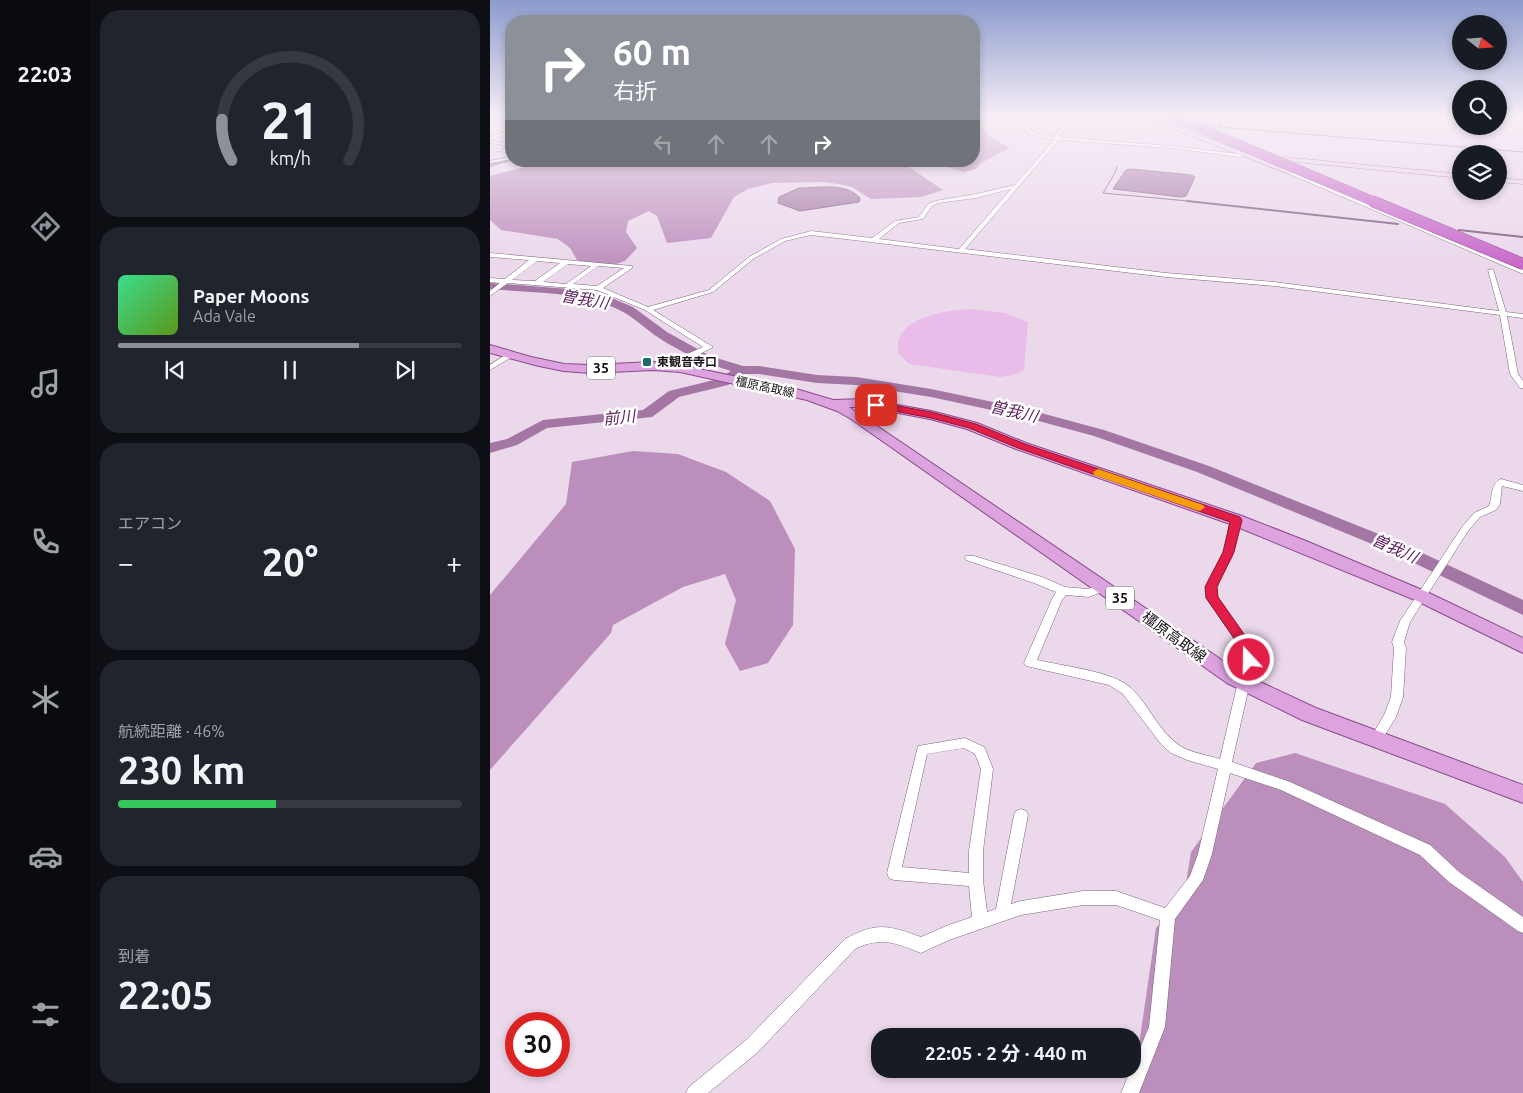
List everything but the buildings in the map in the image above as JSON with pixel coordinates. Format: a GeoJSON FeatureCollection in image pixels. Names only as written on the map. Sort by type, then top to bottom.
{"type":"FeatureCollection","features":[{"type":"Feature","properties":{"kind":"highway"},"geometry":{"type":"LineString","coordinates":[[1293,167],[1523,262]]}},
{"type":"Feature","properties":{"kind":"main road"},"geometry":{"type":"LineString","coordinates":[[1278,167],[1290,172]]}},
{"type":"Feature","properties":{"kind":"main road"},"geometry":{"type":"LineString","coordinates":[[1362,167],[1452,175]]}},
{"type":"Feature","properties":{"kind":"main road"},"geometry":{"type":"LineString","coordinates":[[1507,181],[1523,182]]}},
{"type":"Feature","properties":{"kind":"main road","name":"橿原高取線"},"geometry":{"type":"LineString","coordinates":[[490,349],[536,363],[568,368],[676,364],[714,376],[805,395],[832,403],[856,416],[1213,665],[1243,683],[1309,714],[1523,794]]}},
{"type":"Feature","properties":{"kind":"main road","name":"橿原高取線"},"geometry":{"type":"LineString","coordinates":[[832,403],[864,403],[967,424],[1021,446],[1236,520],[1421,596],[1523,646]]}},
{"type":"Feature","properties":{"kind":"street"},"geometry":{"type":"LineString","coordinates":[[961,250],[988,216],[1033,167]]}},
{"type":"Feature","properties":{"kind":"street"},"geometry":{"type":"LineString","coordinates":[[1290,172],[1374,198],[1523,262]]}},
{"type":"Feature","properties":{"kind":"street"},"geometry":{"type":"LineString","coordinates":[[1290,172],[1523,272]]}},
{"type":"Feature","properties":{"kind":"street"},"geometry":{"type":"LineString","coordinates":[[874,240],[897,222],[922,218],[930,205],[937,202],[976,196],[1017,186]]}},
{"type":"Feature","properties":{"kind":"street"},"geometry":{"type":"LineString","coordinates":[[647,309],[711,291],[751,258],[788,238],[811,234],[1157,274],[1282,286],[1523,316]]}},
{"type":"Feature","properties":{"kind":"street"},"geometry":{"type":"LineString","coordinates":[[490,255],[630,267],[598,288]]}},
{"type":"Feature","properties":{"kind":"street"},"geometry":{"type":"LineString","coordinates":[[491,294],[535,259]]}},
{"type":"Feature","properties":{"kind":"street"},"geometry":{"type":"LineString","coordinates":[[536,283],[567,261]]}},
{"type":"Feature","properties":{"kind":"street"},"geometry":{"type":"LineString","coordinates":[[568,285],[597,264]]}},
{"type":"Feature","properties":{"kind":"street"},"geometry":{"type":"LineString","coordinates":[[1491,270],[1514,374],[1523,386]]}},
{"type":"Feature","properties":{"kind":"street"},"geometry":{"type":"LineString","coordinates":[[490,280],[598,288],[647,309],[708,347],[676,364]]}},
{"type":"Feature","properties":{"kind":"street"},"geometry":{"type":"LineString","coordinates":[[490,368],[511,355]]}},
{"type":"Feature","properties":{"kind":"street"},"geometry":{"type":"LineString","coordinates":[[1376,739],[1390,717],[1397,697],[1400,648],[1398,642],[1405,621],[1465,529],[1477,515],[1492,508],[1495,504],[1498,485],[1501,482],[1523,488]]}},
{"type":"Feature","properties":{"kind":"street"},"geometry":{"type":"LineString","coordinates":[[1130,1093],[1157,1027],[1168,916],[1196,880],[1205,854],[1249,660],[1249,651],[1212,598],[1211,587],[1229,552],[1236,520]]}},
{"type":"Feature","properties":{"kind":"street"},"geometry":{"type":"LineString","coordinates":[[970,558],[1038,580],[1063,591],[1089,593],[1103,587]]}},
{"type":"Feature","properties":{"kind":"street"},"geometry":{"type":"LineString","coordinates":[[1063,591],[1057,599],[1030,663],[1112,681],[1127,691],[1165,740],[1175,749],[1188,755],[1285,786],[1424,850],[1454,877],[1523,926]]}},
{"type":"Feature","properties":{"kind":"street"},"geometry":{"type":"LineString","coordinates":[[976,880],[894,874],[922,750],[965,743],[980,751],[987,769],[976,852],[976,880],[980,921]]}},
{"type":"Feature","properties":{"kind":"street"},"geometry":{"type":"LineString","coordinates":[[1002,914],[1021,815]]}},
{"type":"Feature","properties":{"kind":"street"},"geometry":{"type":"LineString","coordinates":[[695,1093],[752,1046],[850,944],[865,935],[887,933],[921,945],[946,933],[1021,908],[1083,898],[1116,898],[1168,916]]}},
{"type":"Feature","properties":{"kind":"shaded area"},"geometry":{"type":"Polygon","coordinates":[[[525,167],[909,167],[943,190],[921,197],[871,199],[852,187],[839,184],[822,182],[772,183],[748,189],[734,197],[711,238],[667,243],[657,216],[649,211],[628,221],[626,232],[637,248],[625,261],[611,266],[589,264],[577,260],[570,248],[558,239],[501,230],[490,220],[490,176],[525,167]]]}},
{"type":"Feature","properties":{"kind":"shaded area"},"geometry":{"type":"Polygon","coordinates":[[[948,167],[978,167],[964,172],[948,167]]]}},
{"type":"Feature","properties":{"kind":"shaded area"},"geometry":{"type":"Polygon","coordinates":[[[1126,170],[1195,177],[1186,196],[1181,197],[1113,189],[1126,170]]]}},
{"type":"Feature","properties":{"kind":"shaded area"},"geometry":{"type":"Polygon","coordinates":[[[799,188],[839,188],[854,193],[860,198],[859,202],[800,211],[778,203],[779,197],[799,188]]]}},
{"type":"Feature","properties":{"kind":"shaded area"},"geometry":{"type":"Polygon","coordinates":[[[971,309],[1005,313],[1028,322],[1024,370],[1013,375],[1000,377],[909,364],[899,354],[898,342],[903,332],[911,324],[935,314],[971,309]]]}},
{"type":"Feature","properties":{"kind":"shaded area"},"geometry":{"type":"Polygon","coordinates":[[[633,451],[678,454],[726,472],[770,501],[795,549],[793,625],[768,663],[740,671],[725,644],[736,600],[725,574],[683,587],[613,625],[611,633],[490,770],[490,595],[566,504],[572,462],[633,451]]]}},
{"type":"Feature","properties":{"kind":"shaded area"},"geometry":{"type":"Polygon","coordinates":[[[1295,753],[1445,804],[1505,857],[1523,882],[1523,1093],[1132,1093],[1134,1078],[1141,1078],[1141,1031],[1156,928],[1184,895],[1191,852],[1256,763],[1295,753]]]}},
{"type":"Feature","properties":{"kind":"waterway"},"geometry":{"type":"LineString","coordinates":[[1117,167],[1103,193],[1198,202]]}},
{"type":"Feature","properties":{"kind":"waterway"},"geometry":{"type":"LineString","coordinates":[[1187,201],[1398,224]]}},
{"type":"Feature","properties":{"kind":"waterway"},"geometry":{"type":"LineString","coordinates":[[1459,230],[1523,237]]}},
{"type":"Feature","properties":{"kind":"waterway","name":"曽我川"},"geometry":{"type":"LineString","coordinates":[[490,286],[569,293],[603,299],[629,310],[663,335],[705,359],[742,370]]}},
{"type":"Feature","properties":{"kind":"waterway","name":"前川"},"geometry":{"type":"LineString","coordinates":[[490,448],[512,442],[543,424],[647,414],[674,394],[723,382],[742,370]]}},
{"type":"Feature","properties":{"kind":"waterway","name":"曽我川"},"geometry":{"type":"LineString","coordinates":[[742,370],[759,370],[817,379],[856,381],[931,393],[1026,413],[1099,433],[1203,469],[1395,547],[1523,608]]}},
{"type":"Feature","properties":{"kind":"slow traffic"},"geometry":{"type":"LineString","coordinates":[[1098,472],[1200,507]]}},
{"type":"Feature","properties":{"kind":"place","name":"東観音寺口"},"geometry":{"type":"Point","coordinates":[647,362]}},
{"type":"Feature","properties":{"kind":"route"},"geometry":{"type":"LineString","coordinates":[[876,405],[961,422],[1021,446],[1236,520],[1232,530],[1229,552],[1212,581],[1212,598],[1249,651],[1249,660]]}}]}
